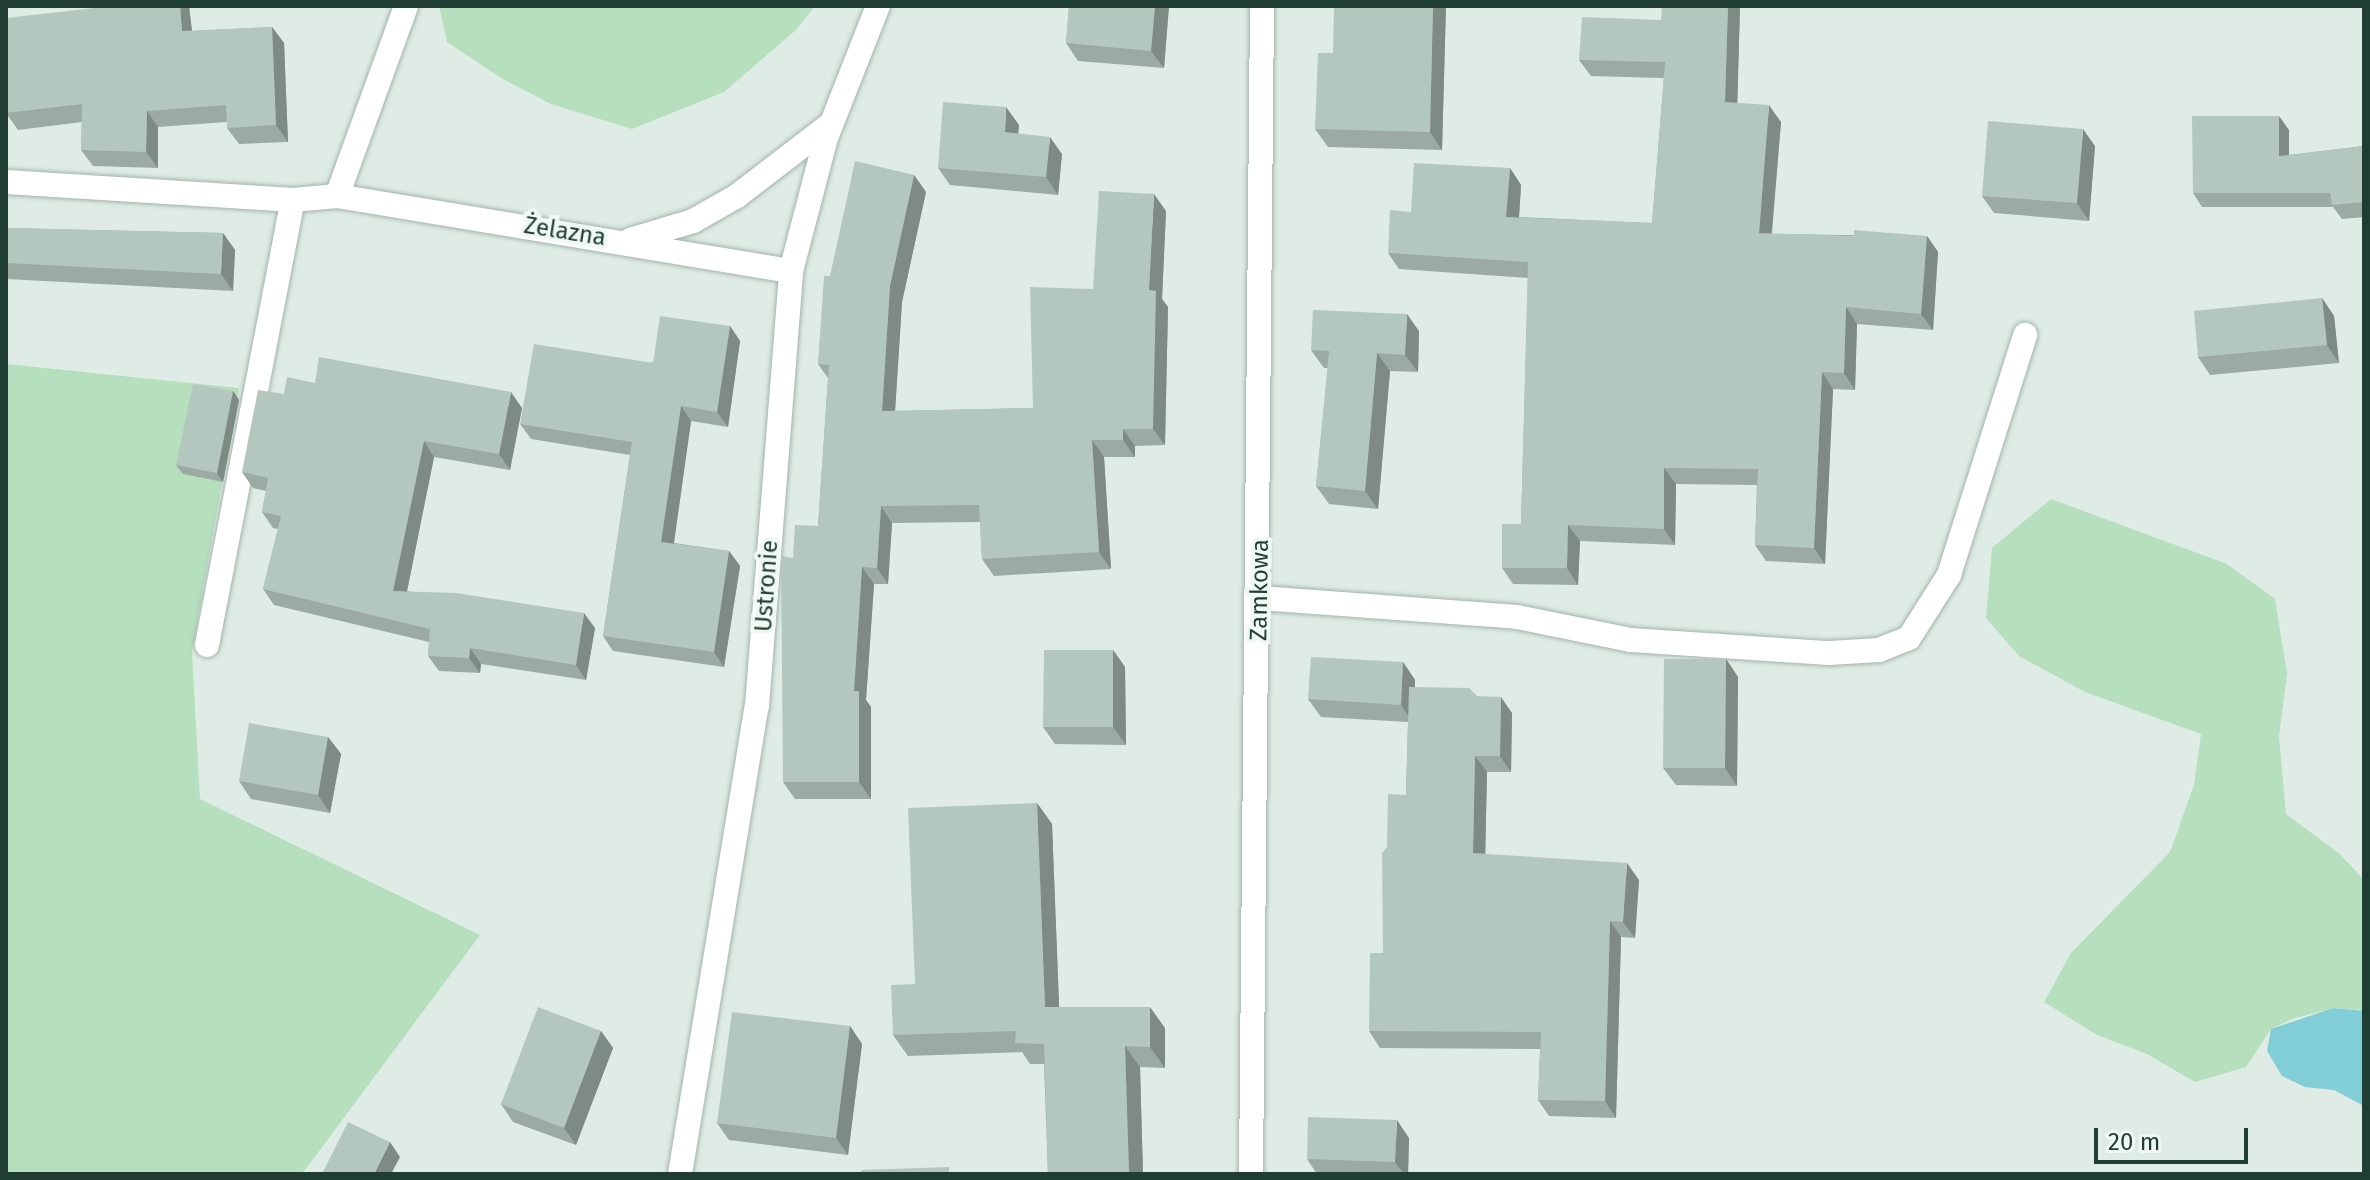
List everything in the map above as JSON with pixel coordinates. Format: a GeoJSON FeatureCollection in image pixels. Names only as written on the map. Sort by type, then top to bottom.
{"type":"FeatureCollection","features":[{"type":"Feature","properties":{"kind":"street"},"geometry":{"type":"LineString","coordinates":[[337,196],[406,6]]}},
{"type":"Feature","properties":{"kind":"street","name":"Ustronie"},"geometry":{"type":"LineString","coordinates":[[680,1174],[757,706],[791,271],[833,122],[878,6]]}},
{"type":"Feature","properties":{"kind":"street","name":"Zamkowa"},"geometry":{"type":"LineString","coordinates":[[1251,1174],[1260,598],[1262,6]]}},
{"type":"Feature","properties":{"kind":"street"},"geometry":{"type":"LineString","coordinates":[[625,241],[693,221],[726,203],[773,172],[833,122]]}},
{"type":"Feature","properties":{"kind":"street","name":"Żelazna"},"geometry":{"type":"LineString","coordinates":[[6,182],[293,200],[337,196],[625,241],[791,271]]}},
{"type":"Feature","properties":{"kind":"street"},"geometry":{"type":"LineString","coordinates":[[207,645],[293,200]]}},
{"type":"Feature","properties":{"kind":"street"},"geometry":{"type":"LineString","coordinates":[[1260,598],[1517,617],[1631,640],[1829,653],[1879,650],[1909,638],[1949,575],[2025,335]]}},
{"type":"Feature","properties":{"kind":"green space"},"geometry":{"type":"Polygon","coordinates":[[[439,6],[815,6],[796,30],[724,92],[632,129],[551,104],[501,78],[447,42],[439,6]]]}},
{"type":"Feature","properties":{"kind":"green space"},"geometry":{"type":"Polygon","coordinates":[[[6,364],[239,388],[192,652],[200,799],[480,935],[302,1174],[6,1174],[6,364]]]}},
{"type":"Feature","properties":{"kind":"green space"},"geometry":{"type":"Polygon","coordinates":[[[2051,499],[2227,564],[2275,599],[2287,673],[2279,736],[2286,814],[2340,854],[2364,880],[2364,1011],[2333,1008],[2292,1019],[2271,1029],[2246,1067],[2195,1082],[2147,1054],[2097,1035],[2044,1002],[2071,953],[2170,852],[2194,785],[2201,734],[2085,692],[2019,656],[1986,618],[1992,548],[2051,499]]]}},
{"type":"Feature","properties":{"kind":"water"},"geometry":{"type":"Polygon","coordinates":[[[2333,1008],[2364,1011],[2364,1106],[2334,1090],[2305,1087],[2282,1076],[2267,1051],[2271,1029],[2333,1008]]]}},
{"type":"Feature","properties":{"kind":"building"},"geometry":{"type":"Polygon","coordinates":[[[112,6],[180,6],[182,31],[272,27],[276,125],[227,128],[226,105],[147,111],[146,152],[81,150],[82,104],[6,113],[6,18],[112,6]]]}},
{"type":"Feature","properties":{"kind":"building"},"geometry":{"type":"Polygon","coordinates":[[[1069,6],[1155,6],[1151,51],[1066,43],[1069,6]]]}},
{"type":"Feature","properties":{"kind":"building"},"geometry":{"type":"Polygon","coordinates":[[[1334,6],[1433,6],[1430,132],[1315,129],[1318,53],[1333,53],[1334,6]]]}},
{"type":"Feature","properties":{"kind":"building"},"geometry":{"type":"Polygon","coordinates":[[[1662,6],[1728,6],[1725,102],[1769,105],[1759,233],[1854,236],[1854,230],[1927,236],[1921,314],[1846,307],[1844,373],[1822,372],[1814,548],[1755,545],[1758,469],[1664,468],[1664,529],[1568,525],[1567,568],[1502,568],[1502,524],[1521,524],[1528,262],[1388,253],[1390,210],[1411,212],[1414,163],[1510,168],[1506,217],[1652,223],[1665,62],[1579,60],[1582,17],[1661,20],[1662,6]]]}},
{"type":"Feature","properties":{"kind":"building"},"geometry":{"type":"Polygon","coordinates":[[[943,102],[1006,107],[1005,132],[1050,137],[1046,177],[938,168],[943,102]]]}},
{"type":"Feature","properties":{"kind":"building"},"geometry":{"type":"Polygon","coordinates":[[[2192,116],[2279,116],[2279,156],[2364,146],[2364,202],[2332,205],[2330,193],[2193,193],[2192,116]]]}},
{"type":"Feature","properties":{"kind":"building"},"geometry":{"type":"Polygon","coordinates":[[[1988,121],[2083,129],[2077,203],[1982,196],[1988,121]]]}},
{"type":"Feature","properties":{"kind":"building"},"geometry":{"type":"Polygon","coordinates":[[[855,161],[914,175],[890,286],[882,411],[1033,408],[1030,287],[1093,289],[1099,191],[1154,194],[1149,290],[1156,291],[1153,429],[1123,429],[1123,440],[1092,440],[1099,552],[982,559],[979,505],[881,506],[877,568],[862,567],[854,691],[859,691],[859,782],[783,782],[781,556],[793,558],[795,525],[818,526],[829,365],[818,364],[824,276],[830,276],[855,161]]]}},
{"type":"Feature","properties":{"kind":"building"},"geometry":{"type":"Polygon","coordinates":[[[6,228],[223,233],[221,274],[6,263],[6,228]]]}},
{"type":"Feature","properties":{"kind":"building"},"geometry":{"type":"Polygon","coordinates":[[[2322,298],[2327,345],[2198,357],[2194,311],[2322,298]]]}},
{"type":"Feature","properties":{"kind":"building"},"geometry":{"type":"Polygon","coordinates":[[[1313,310],[1407,314],[1405,355],[1377,353],[1365,491],[1316,486],[1329,351],[1311,350],[1313,310]]]}},
{"type":"Feature","properties":{"kind":"building"},"geometry":{"type":"Polygon","coordinates":[[[660,316],[730,326],[717,412],[681,406],[661,542],[729,551],[714,652],[603,636],[632,442],[520,424],[534,344],[653,363],[660,316]]]}},
{"type":"Feature","properties":{"kind":"building"},"geometry":{"type":"Polygon","coordinates":[[[319,357],[511,392],[499,454],[424,441],[393,591],[456,593],[584,613],[576,665],[470,648],[469,658],[428,656],[430,629],[263,589],[281,516],[262,512],[268,478],[242,472],[258,390],[284,394],[287,377],[315,383],[319,357]]]}},
{"type":"Feature","properties":{"kind":"building"},"geometry":{"type":"Polygon","coordinates":[[[193,384],[233,391],[217,473],[176,465],[193,384]]]}},
{"type":"Feature","properties":{"kind":"building"},"geometry":{"type":"Polygon","coordinates":[[[1044,650],[1113,650],[1113,727],[1043,727],[1044,650]]]}},
{"type":"Feature","properties":{"kind":"building"},"geometry":{"type":"Polygon","coordinates":[[[1311,657],[1403,662],[1401,705],[1308,699],[1311,657]]]}},
{"type":"Feature","properties":{"kind":"building"},"geometry":{"type":"Polygon","coordinates":[[[1664,659],[1726,659],[1725,768],[1663,768],[1664,659]]]}},
{"type":"Feature","properties":{"kind":"building"},"geometry":{"type":"Polygon","coordinates":[[[1409,687],[1469,688],[1477,696],[1501,697],[1500,756],[1475,756],[1473,853],[1627,863],[1623,922],[1610,921],[1605,1101],[1538,1100],[1541,1032],[1369,1031],[1370,953],[1383,953],[1382,853],[1387,847],[1388,794],[1406,795],[1409,687]]]}},
{"type":"Feature","properties":{"kind":"building"},"geometry":{"type":"Polygon","coordinates":[[[249,723],[328,737],[318,795],[239,781],[249,723]]]}},
{"type":"Feature","properties":{"kind":"building"},"geometry":{"type":"Polygon","coordinates":[[[1037,803],[1045,1007],[1150,1007],[1150,1047],[1125,1046],[1129,1174],[1048,1174],[1044,1044],[1015,1043],[1016,1031],[893,1035],[891,985],[915,984],[908,808],[1037,803]]]}},
{"type":"Feature","properties":{"kind":"building"},"geometry":{"type":"Polygon","coordinates":[[[538,1007],[601,1031],[564,1128],[501,1104],[538,1007]]]}},
{"type":"Feature","properties":{"kind":"building"},"geometry":{"type":"Polygon","coordinates":[[[732,1012],[850,1026],[836,1138],[717,1123],[732,1012]]]}},
{"type":"Feature","properties":{"kind":"building"},"geometry":{"type":"Polygon","coordinates":[[[1308,1117],[1397,1120],[1395,1162],[1307,1159],[1308,1117]]]}},
{"type":"Feature","properties":{"kind":"building"},"geometry":{"type":"Polygon","coordinates":[[[348,1122],[390,1142],[374,1174],[322,1174],[348,1122]]]}},
{"type":"Feature","properties":{"kind":"building"},"geometry":{"type":"Polygon","coordinates":[[[949,1167],[949,1174],[861,1174],[861,1170],[949,1167]]]}}]}
